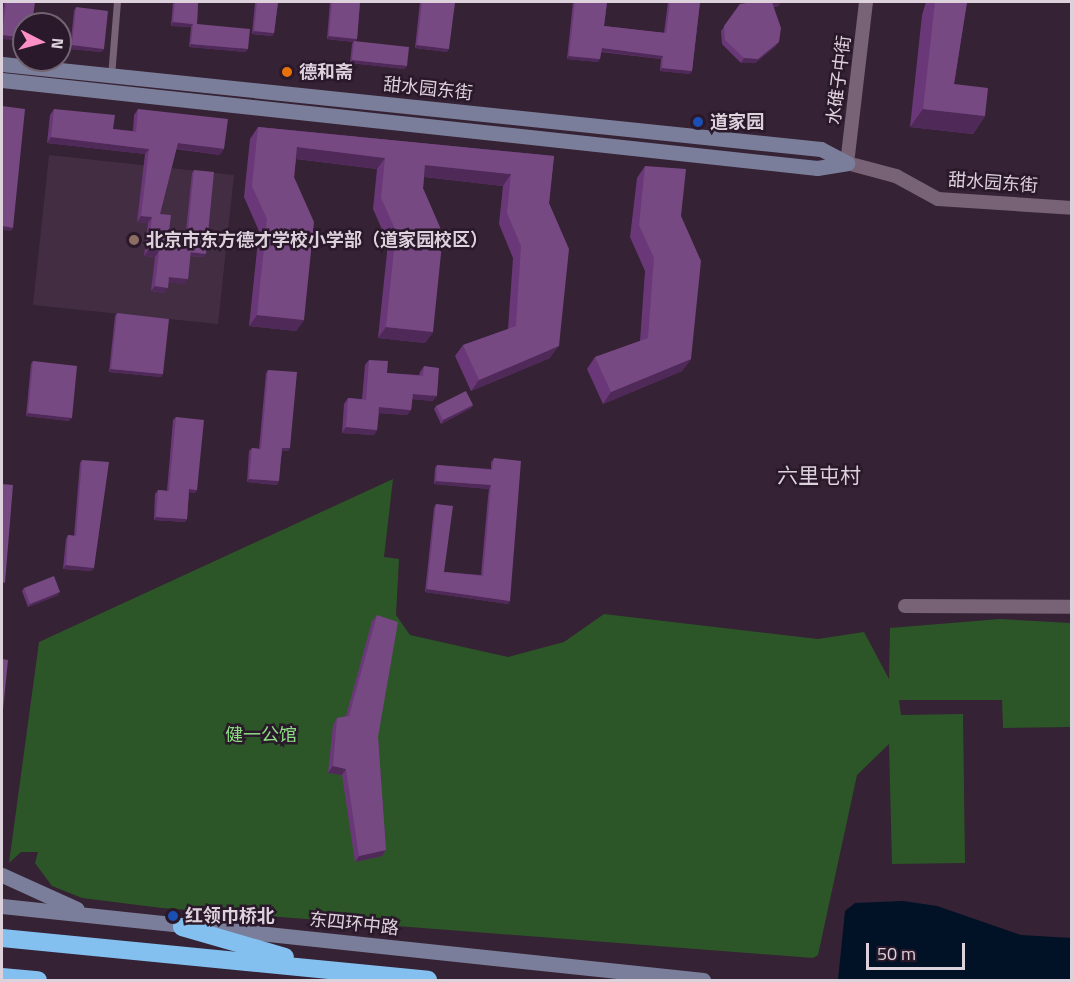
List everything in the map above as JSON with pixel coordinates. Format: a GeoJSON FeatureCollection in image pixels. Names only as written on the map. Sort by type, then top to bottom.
{"type":"FeatureCollection","features":[{"type":"Feature","properties":{"kind":"highway"},"geometry":{"type":"LineString","coordinates":[[182,927],[327,969]]}},
{"type":"Feature","properties":{"kind":"highway"},"geometry":{"type":"LineString","coordinates":[[2,938],[428,981]]}},
{"type":"Feature","properties":{"kind":"highway"},"geometry":{"type":"LineString","coordinates":[[2,976],[38,981]]}},
{"type":"Feature","properties":{"kind":"street","name":"水碓子中街"},"geometry":{"type":"LineString","coordinates":[[847,163],[866,2]]}},
{"type":"Feature","properties":{"kind":"street","name":"甜水园东街"},"geometry":{"type":"LineString","coordinates":[[2,64],[821,149],[847,163],[896,176],[938,199],[1071,208]]}},
{"type":"Feature","properties":{"kind":"street","name":"甜水园东街"},"geometry":{"type":"LineString","coordinates":[[2,80],[817,168],[847,163]]}},
{"type":"Feature","properties":{"kind":"street"},"geometry":{"type":"LineString","coordinates":[[905,606],[1071,607]]}},
{"type":"Feature","properties":{"kind":"street"},"geometry":{"type":"LineString","coordinates":[[2,875],[90,915]]}},
{"type":"Feature","properties":{"kind":"street","name":"东四环中路"},"geometry":{"type":"LineString","coordinates":[[2,906],[703,981]]}},
{"type":"Feature","properties":{"kind":"lane"},"geometry":{"type":"LineString","coordinates":[[111,76],[117,2]]}},
{"type":"Feature","properties":{"kind":"shaded area","name":"北京市东方德才学校小学部（道家园校区）"},"geometry":{"type":"Polygon","coordinates":[[[49,155],[234,175],[218,324],[33,305],[49,155]]]}},
{"type":"Feature","properties":{"kind":"green space","name":"健一公馆"},"geometry":{"type":"Polygon","coordinates":[[[393,479],[384,557],[399,559],[396,615],[410,635],[508,657],[564,642],[604,614],[818,639],[864,632],[889,679],[890,628],[1000,619],[1071,623],[1071,727],[1003,728],[1002,700],[899,700],[901,715],[963,714],[965,863],[892,864],[889,744],[857,775],[818,955],[813,958],[162,908],[82,898],[52,886],[35,863],[38,852],[21,852],[9,863],[39,642],[393,479]]]}},
{"type":"Feature","properties":{"kind":"water"},"geometry":{"type":"Polygon","coordinates":[[[903,901],[937,906],[1021,935],[1071,938],[1071,980],[838,980],[845,911],[855,903],[903,901]]]}},
{"type":"Feature","properties":{"kind":"building"},"geometry":{"type":"Polygon","coordinates":[[[6,2],[35,2],[34,12],[12,12],[12,36],[2,35],[6,2]]]}},
{"type":"Feature","properties":{"kind":"building"},"geometry":{"type":"Polygon","coordinates":[[[175,2],[198,2],[197,24],[250,29],[248,49],[191,44],[193,24],[173,22],[175,2]]]}},
{"type":"Feature","properties":{"kind":"building"},"geometry":{"type":"Polygon","coordinates":[[[257,2],[278,2],[274,33],[254,31],[257,2]]]}},
{"type":"Feature","properties":{"kind":"building"},"geometry":{"type":"Polygon","coordinates":[[[332,2],[360,2],[357,39],[329,36],[332,2]]]}},
{"type":"Feature","properties":{"kind":"building"},"geometry":{"type":"Polygon","coordinates":[[[422,2],[455,2],[449,49],[417,45],[422,2]]]}},
{"type":"Feature","properties":{"kind":"building"},"geometry":{"type":"Polygon","coordinates":[[[575,2],[607,2],[604,26],[666,33],[670,2],[700,2],[692,71],[662,68],[663,56],[602,48],[600,59],[569,56],[575,2]]]}},
{"type":"Feature","properties":{"kind":"building"},"geometry":{"type":"Polygon","coordinates":[[[772,2],[781,28],[779,42],[758,59],[744,58],[725,40],[724,26],[740,4],[772,2]]]}},
{"type":"Feature","properties":{"kind":"building"},"geometry":{"type":"Polygon","coordinates":[[[935,2],[967,2],[954,84],[988,88],[985,116],[923,109],[935,2]]]}},
{"type":"Feature","properties":{"kind":"building"},"geometry":{"type":"Polygon","coordinates":[[[76,7],[108,11],[104,49],[72,45],[76,7]]]}},
{"type":"Feature","properties":{"kind":"building"},"geometry":{"type":"Polygon","coordinates":[[[354,41],[409,47],[407,66],[352,60],[354,41]]]}},
{"type":"Feature","properties":{"kind":"building"},"geometry":{"type":"Polygon","coordinates":[[[2,106],[25,109],[13,228],[2,226],[2,106]]]}},
{"type":"Feature","properties":{"kind":"building"},"geometry":{"type":"Polygon","coordinates":[[[54,109],[115,115],[113,129],[136,132],[138,109],[228,119],[224,149],[178,143],[160,214],[171,215],[167,247],[191,250],[188,279],[169,277],[168,288],[155,286],[159,251],[148,250],[152,217],[141,216],[149,149],[51,137],[54,109]]]}},
{"type":"Feature","properties":{"kind":"building"},"geometry":{"type":"Polygon","coordinates":[[[258,127],[554,156],[549,203],[569,249],[559,346],[479,380],[463,345],[516,326],[521,246],[507,213],[511,174],[425,165],[423,188],[443,234],[433,332],[386,327],[396,231],[381,198],[385,158],[297,147],[294,177],[314,222],[304,320],[257,315],[267,219],[252,186],[258,127]]]}},
{"type":"Feature","properties":{"kind":"building"},"geometry":{"type":"Polygon","coordinates":[[[645,166],[686,169],[681,216],[701,261],[691,359],[611,392],[595,357],[648,338],[654,258],[639,225],[645,166]]]}},
{"type":"Feature","properties":{"kind":"building"},"geometry":{"type":"Polygon","coordinates":[[[194,170],[214,172],[206,254],[186,250],[194,170]]]}},
{"type":"Feature","properties":{"kind":"building"},"geometry":{"type":"Polygon","coordinates":[[[117,313],[169,319],[163,374],[111,369],[117,313]]]}},
{"type":"Feature","properties":{"kind":"building"},"geometry":{"type":"Polygon","coordinates":[[[369,360],[388,361],[387,373],[423,376],[424,366],[439,368],[437,396],[413,394],[411,410],[379,407],[377,430],[346,427],[348,398],[366,400],[369,360]]]}},
{"type":"Feature","properties":{"kind":"building"},"geometry":{"type":"Polygon","coordinates":[[[33,361],[77,366],[72,418],[28,413],[33,361]]]}},
{"type":"Feature","properties":{"kind":"building"},"geometry":{"type":"Polygon","coordinates":[[[268,370],[297,372],[290,448],[282,448],[279,481],[249,479],[252,448],[261,449],[268,370]]]}},
{"type":"Feature","properties":{"kind":"building"},"geometry":{"type":"Polygon","coordinates":[[[466,391],[473,405],[443,420],[436,406],[466,391]]]}},
{"type":"Feature","properties":{"kind":"building"},"geometry":{"type":"Polygon","coordinates":[[[176,417],[204,420],[197,490],[189,489],[187,519],[156,517],[158,490],[169,491],[176,417]]]}},
{"type":"Feature","properties":{"kind":"building"},"geometry":{"type":"Polygon","coordinates":[[[494,458],[521,461],[510,601],[427,589],[436,504],[453,506],[444,572],[483,576],[491,485],[436,481],[437,465],[492,470],[494,458]]]}},
{"type":"Feature","properties":{"kind":"building"},"geometry":{"type":"Polygon","coordinates":[[[82,460],[109,462],[94,568],[66,565],[68,535],[76,536],[82,460]]]}},
{"type":"Feature","properties":{"kind":"building"},"geometry":{"type":"Polygon","coordinates":[[[2,484],[13,485],[5,583],[2,582],[2,484]]]}},
{"type":"Feature","properties":{"kind":"building"},"geometry":{"type":"Polygon","coordinates":[[[54,576],[60,592],[30,604],[24,588],[54,576]]]}},
{"type":"Feature","properties":{"kind":"building"},"geometry":{"type":"Polygon","coordinates":[[[377,615],[398,622],[378,737],[386,850],[359,856],[346,769],[333,766],[337,718],[349,716],[377,615]]]}},
{"type":"Feature","properties":{"kind":"building"},"geometry":{"type":"Polygon","coordinates":[[[2,659],[8,660],[2,720],[2,659]]]}},
{"type":"Feature","properties":{"kind":"place","name":"德和斋"},"geometry":{"type":"Point","coordinates":[287,72]}},
{"type":"Feature","properties":{"kind":"place","name":"道家园"},"geometry":{"type":"Point","coordinates":[698,122]}},
{"type":"Feature","properties":{"kind":"place","name":"北京市东方德才学校小学部（道家园校区）"},"geometry":{"type":"Point","coordinates":[134,240]}},
{"type":"Feature","properties":{"kind":"place","name":"红领巾桥北"},"geometry":{"type":"Point","coordinates":[173,916]}},
{"type":"Feature","properties":{"kind":"district","name":"六里屯村"},"geometry":{"type":"Point","coordinates":[819,475]}}]}
